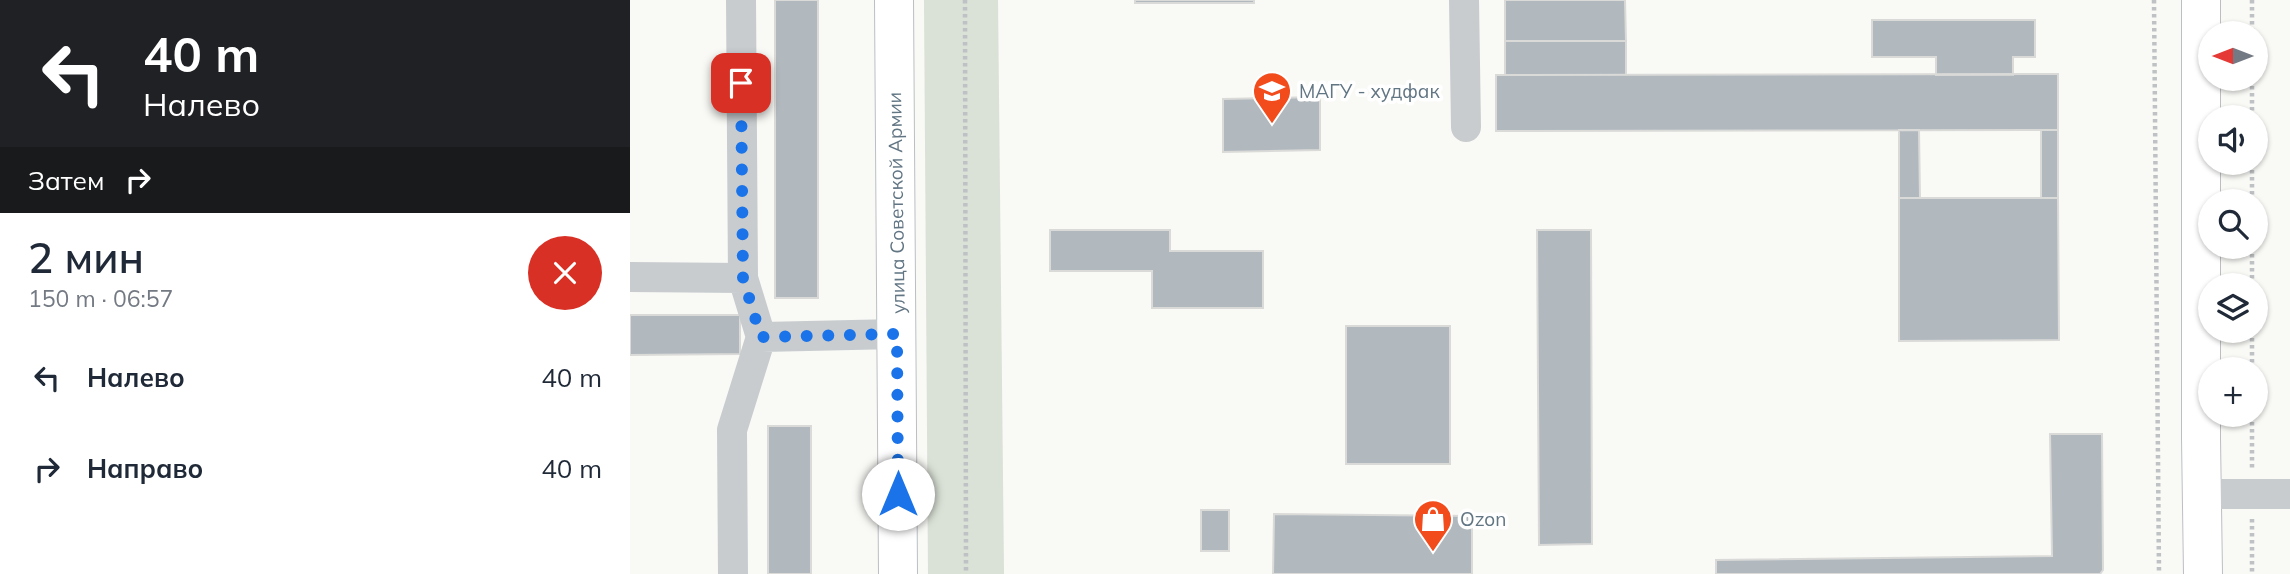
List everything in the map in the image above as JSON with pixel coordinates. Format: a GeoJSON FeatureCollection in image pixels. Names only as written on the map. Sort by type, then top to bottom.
{"type":"FeatureCollection","features":[{"type":"Feature","properties":{"kind":"main road","name":"улица Советской Армии"},"geometry":{"type":"LineString","coordinates":[[894,0],[898,574]]}},
{"type":"Feature","properties":{"kind":"main road"},"geometry":{"type":"LineString","coordinates":[[2200,0],[2203,574]]}},
{"type":"Feature","properties":{"kind":"lane"},"geometry":{"type":"LineString","coordinates":[[733,574],[732,430],[761,337],[743,278],[741,0]]}},
{"type":"Feature","properties":{"kind":"lane"},"geometry":{"type":"LineString","coordinates":[[1464,0],[1466,127]]}},
{"type":"Feature","properties":{"kind":"lane"},"geometry":{"type":"LineString","coordinates":[[630,277],[743,278]]}},
{"type":"Feature","properties":{"kind":"lane"},"geometry":{"type":"LineString","coordinates":[[761,337],[897,334]]}},
{"type":"Feature","properties":{"kind":"lane"},"geometry":{"type":"LineString","coordinates":[[2201,494],[2290,494]]}},
{"type":"Feature","properties":{"kind":"path"},"geometry":{"type":"LineString","coordinates":[[965,0],[966,574]]}},
{"type":"Feature","properties":{"kind":"path"},"geometry":{"type":"LineString","coordinates":[[2154,0],[2159,574]]}},
{"type":"Feature","properties":{"kind":"path"},"geometry":{"type":"LineString","coordinates":[[2252,0],[2252,21]]}},
{"type":"Feature","properties":{"kind":"shaded area"},"geometry":{"type":"Polygon","coordinates":[[[924,0],[998,0],[1004,574],[928,574],[924,0]]]}},
{"type":"Feature","properties":{"kind":"building"},"geometry":{"type":"Polygon","coordinates":[[[775,0],[818,0],[818,298],[775,298],[775,0]]]}},
{"type":"Feature","properties":{"kind":"building"},"geometry":{"type":"Polygon","coordinates":[[[1135,0],[1254,0],[1254,3],[1135,3],[1135,0]]]}},
{"type":"Feature","properties":{"kind":"building"},"geometry":{"type":"Polygon","coordinates":[[[1505,0],[1625,0],[1626,41],[1505,41],[1505,0]]]}},
{"type":"Feature","properties":{"kind":"building"},"geometry":{"type":"Polygon","coordinates":[[[1872,20],[2035,20],[2035,57],[2013,57],[2013,75],[1936,75],[1936,57],[1872,57],[1872,20]]]}},
{"type":"Feature","properties":{"kind":"building"},"geometry":{"type":"Polygon","coordinates":[[[1505,41],[1626,41],[1626,75],[1505,75],[1505,41]]]}},
{"type":"Feature","properties":{"kind":"building"},"geometry":{"type":"Polygon","coordinates":[[[2058,74],[2058,130],[1496,131],[1496,75],[2058,74]]]}},
{"type":"Feature","properties":{"kind":"building","name":"МАГУ - худфак"},"geometry":{"type":"Polygon","coordinates":[[[1320,97],[1320,150],[1223,152],[1223,99],[1320,97]]]}},
{"type":"Feature","properties":{"kind":"building"},"geometry":{"type":"Polygon","coordinates":[[[1899,130],[1919,130],[1920,198],[1899,198],[1899,130]]]}},
{"type":"Feature","properties":{"kind":"building"},"geometry":{"type":"Polygon","coordinates":[[[2041,130],[2058,130],[2058,198],[2041,198],[2041,130]]]}},
{"type":"Feature","properties":{"kind":"building"},"geometry":{"type":"Polygon","coordinates":[[[1899,198],[2058,198],[2059,340],[1899,341],[1899,198]]]}},
{"type":"Feature","properties":{"kind":"building"},"geometry":{"type":"Polygon","coordinates":[[[1050,230],[1170,230],[1170,251],[1263,251],[1263,308],[1152,308],[1152,271],[1050,271],[1050,230]]]}},
{"type":"Feature","properties":{"kind":"building"},"geometry":{"type":"Polygon","coordinates":[[[1537,230],[1591,230],[1592,544],[1539,545],[1537,230]]]}},
{"type":"Feature","properties":{"kind":"building"},"geometry":{"type":"Polygon","coordinates":[[[630,315],[740,315],[740,354],[630,355],[630,315]]]}},
{"type":"Feature","properties":{"kind":"building"},"geometry":{"type":"Polygon","coordinates":[[[1346,326],[1450,326],[1450,464],[1346,464],[1346,326]]]}},
{"type":"Feature","properties":{"kind":"building"},"geometry":{"type":"Polygon","coordinates":[[[768,426],[811,426],[811,574],[768,574],[768,426]]]}},
{"type":"Feature","properties":{"kind":"building"},"geometry":{"type":"Polygon","coordinates":[[[2050,434],[2102,434],[2103,570],[2100,574],[1716,574],[1716,560],[2052,556],[2050,434]]]}},
{"type":"Feature","properties":{"kind":"building"},"geometry":{"type":"Polygon","coordinates":[[[1201,510],[1229,510],[1229,551],[1201,551],[1201,510]]]}},
{"type":"Feature","properties":{"kind":"building"},"geometry":{"type":"Polygon","coordinates":[[[1274,514],[1472,516],[1472,574],[1273,574],[1274,514]]]}},
{"type":"Feature","properties":{"kind":"place","name":"МАГУ - худфак"},"geometry":{"type":"Point","coordinates":[1272,125]}},
{"type":"Feature","properties":{"kind":"place","name":"Ozon"},"geometry":{"type":"Point","coordinates":[1433,553]}},
{"type":"Feature","properties":{"kind":"route"},"geometry":{"type":"LineString","coordinates":[[741,83],[743,278],[761,337],[897,334],[898,494]]}}]}
